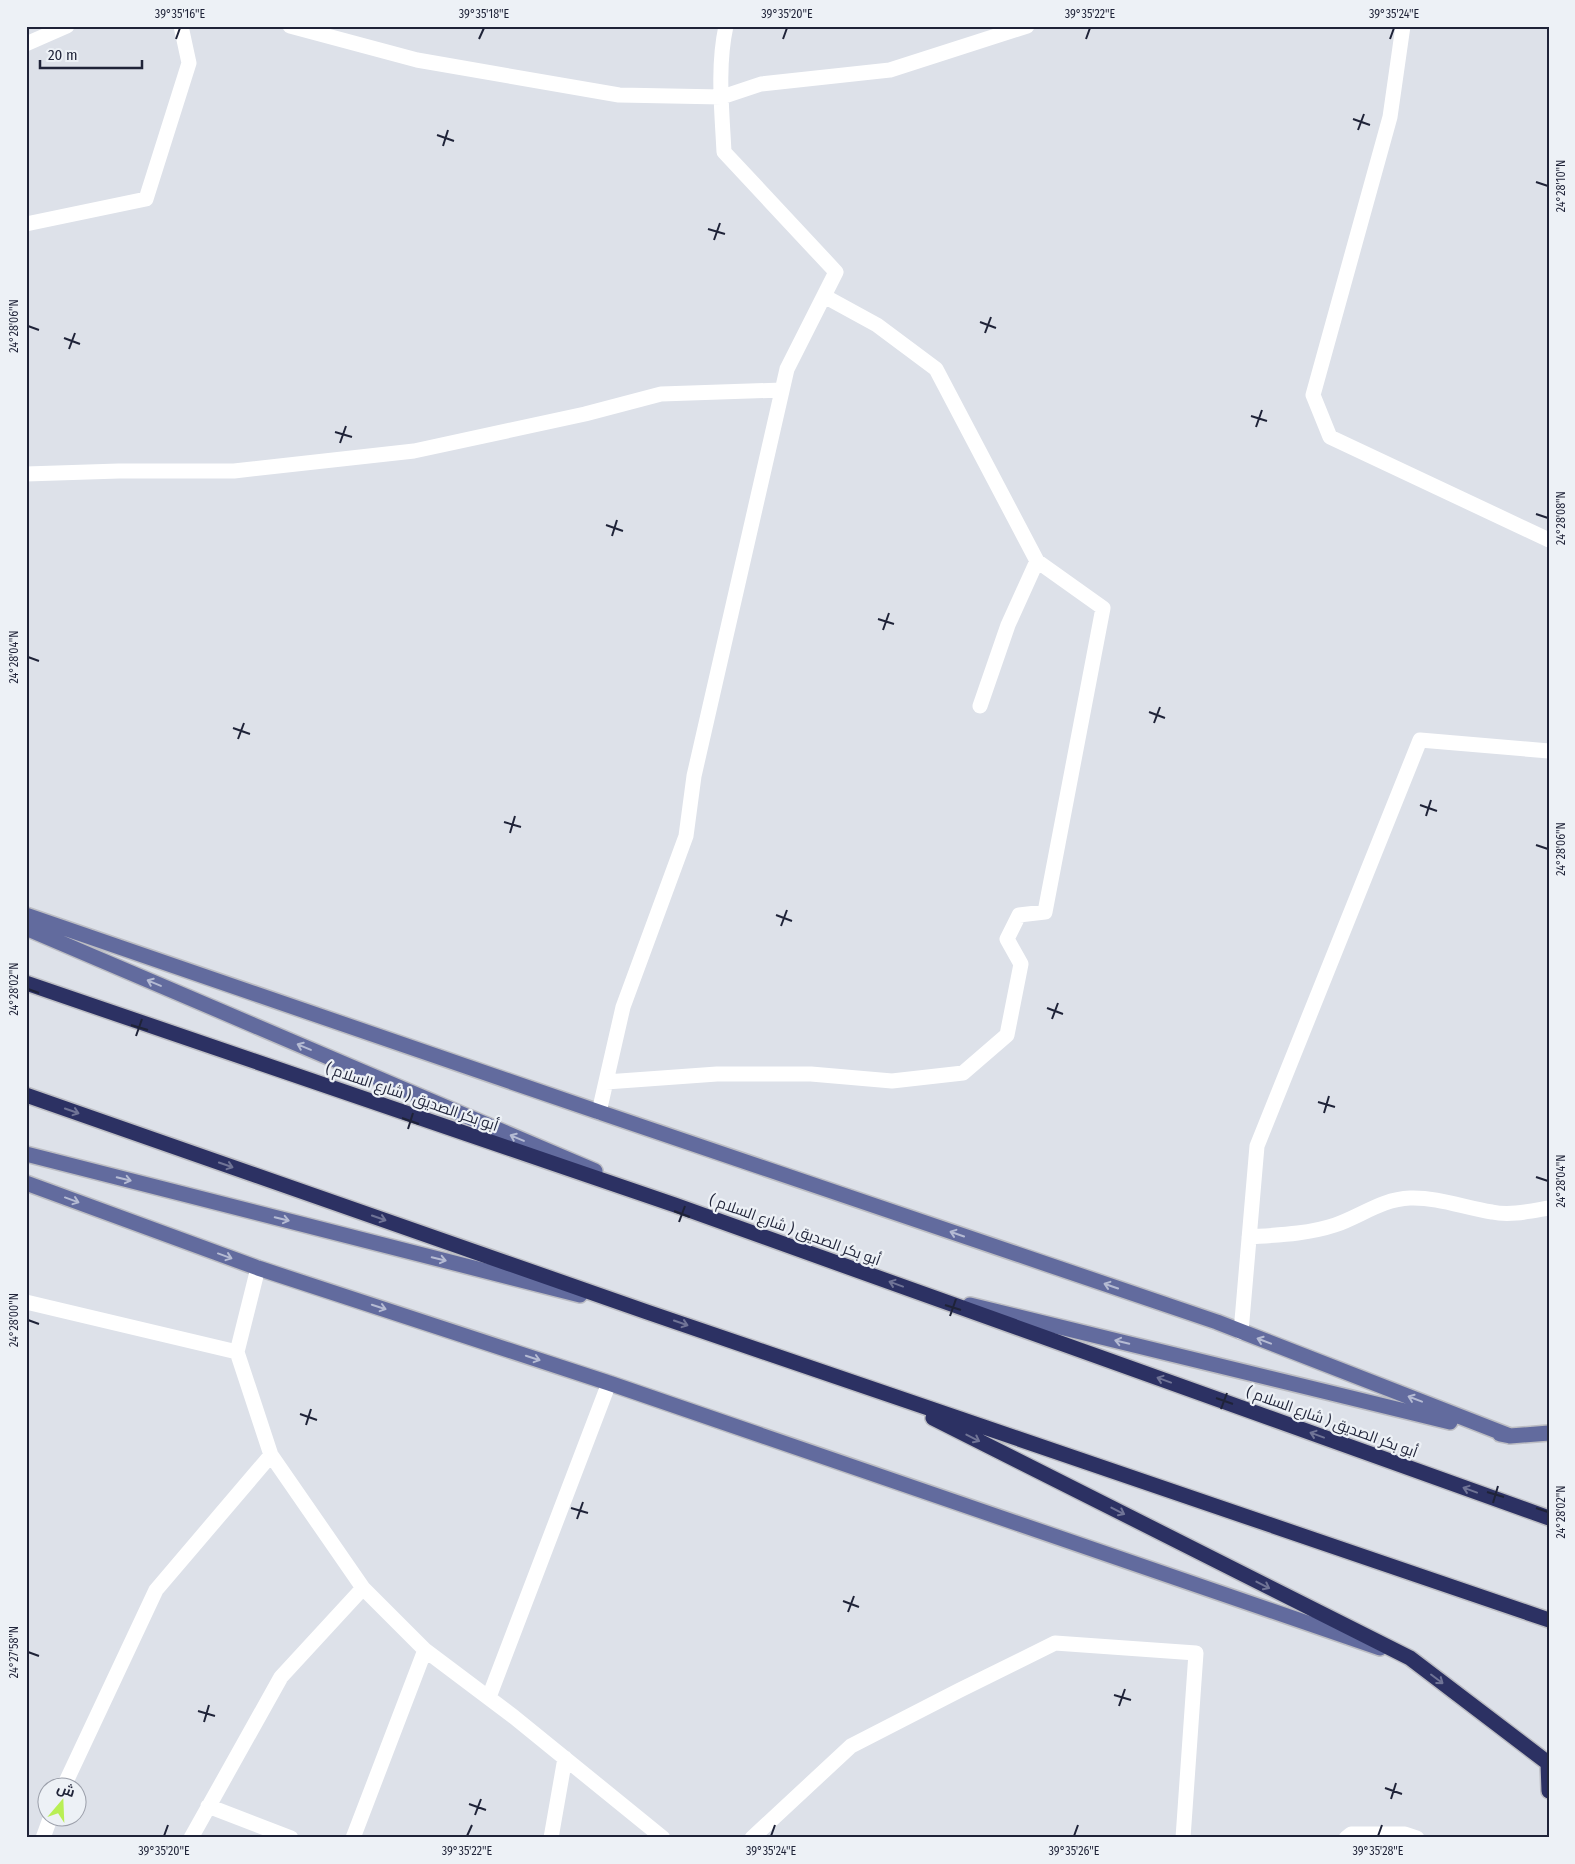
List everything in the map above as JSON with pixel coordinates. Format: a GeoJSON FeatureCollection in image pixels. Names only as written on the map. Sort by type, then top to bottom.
{"type":"FeatureCollection","features":[{"type":"Feature","properties":{"kind":"highway","name":"( شارع السلام ) أبو بكر الصديق"},"geometry":{"type":"LineString","coordinates":[[26,983],[675,1205],[1549,1518]]}},
{"type":"Feature","properties":{"kind":"highway"},"geometry":{"type":"LineString","coordinates":[[26,1095],[647,1312],[1549,1620]]}},
{"type":"Feature","properties":{"kind":"highway"},"geometry":{"type":"LineString","coordinates":[[883,1393],[1410,1658],[1548,1763],[1549,1791]]}},
{"type":"Feature","properties":{"kind":"main road"},"geometry":{"type":"LineString","coordinates":[[26,915],[1241,1332],[1510,1436]]}},
{"type":"Feature","properties":{"kind":"main road"},"geometry":{"type":"LineString","coordinates":[[26,928],[675,1205]]}},
{"type":"Feature","properties":{"kind":"main road"},"geometry":{"type":"LineString","coordinates":[[26,1154],[647,1312]]}},
{"type":"Feature","properties":{"kind":"main road"},"geometry":{"type":"LineString","coordinates":[[26,1183],[258,1268],[609,1383],[1410,1658]]}},
{"type":"Feature","properties":{"kind":"main road"},"geometry":{"type":"LineString","coordinates":[[920,1293],[1510,1436],[1549,1433]]}},
{"type":"Feature","properties":{"kind":"street"},"geometry":{"type":"LineString","coordinates":[[26,44],[67,26]]}},
{"type":"Feature","properties":{"kind":"street"},"geometry":{"type":"LineString","coordinates":[[26,224],[146,199],[189,64],[181,26]]}},
{"type":"Feature","properties":{"kind":"street"},"geometry":{"type":"LineString","coordinates":[[290,26],[417,60],[619,95],[722,97],[761,84],[890,70],[1027,26]]}},
{"type":"Feature","properties":{"kind":"street"},"geometry":{"type":"LineString","coordinates":[[599,1112],[623,1007],[686,836],[694,776],[787,368],[836,272],[724,152],[722,97],[723,39],[726,26]]}},
{"type":"Feature","properties":{"kind":"street"},"geometry":{"type":"LineString","coordinates":[[1403,26],[1390,117],[1313,395],[1330,437],[1549,540]]}},
{"type":"Feature","properties":{"kind":"street"},"geometry":{"type":"LineString","coordinates":[[606,1082],[717,1074],[810,1074],[892,1081],[963,1073],[1007,1034],[1021,964],[1007,940],[1019,915],[1045,912],[1102,608],[1036,561],[936,369],[877,325],[824,296]]}},
{"type":"Feature","properties":{"kind":"street"},"geometry":{"type":"LineString","coordinates":[[26,474],[119,471],[234,471],[414,452],[585,414],[661,394],[782,390]]}},
{"type":"Feature","properties":{"kind":"street"},"geometry":{"type":"LineString","coordinates":[[980,706],[1008,625],[1036,561]]}},
{"type":"Feature","properties":{"kind":"street"},"geometry":{"type":"LineString","coordinates":[[1241,1332],[1257,1146],[1420,740],[1549,750]]}},
{"type":"Feature","properties":{"kind":"street"},"geometry":{"type":"LineString","coordinates":[[1249,1237],[1305,1232],[1356,1216],[1374,1206],[1410,1198],[1434,1200],[1494,1213],[1524,1212],[1549,1208]]}},
{"type":"Feature","properties":{"kind":"street"},"geometry":{"type":"LineString","coordinates":[[258,1268],[237,1352],[271,1455],[363,1588],[425,1650],[565,1758],[663,1838]]}},
{"type":"Feature","properties":{"kind":"street"},"geometry":{"type":"LineString","coordinates":[[26,1302],[237,1352]]}},
{"type":"Feature","properties":{"kind":"street"},"geometry":{"type":"LineString","coordinates":[[489,1698],[609,1383]]}},
{"type":"Feature","properties":{"kind":"street"},"geometry":{"type":"LineString","coordinates":[[69,1776],[156,1590],[271,1455]]}},
{"type":"Feature","properties":{"kind":"street"},"geometry":{"type":"LineString","coordinates":[[191,1838],[281,1677],[363,1588]]}},
{"type":"Feature","properties":{"kind":"street"},"geometry":{"type":"LineString","coordinates":[[752,1838],[851,1746],[1055,1644],[1196,1653],[1183,1838]]}},
{"type":"Feature","properties":{"kind":"street"},"geometry":{"type":"LineString","coordinates":[[354,1838],[425,1650]]}},
{"type":"Feature","properties":{"kind":"street"},"geometry":{"type":"LineString","coordinates":[[551,1838],[565,1758]]}},
{"type":"Feature","properties":{"kind":"street"},"geometry":{"type":"LineString","coordinates":[[208,1806],[291,1838]]}},
{"type":"Feature","properties":{"kind":"street"},"geometry":{"type":"LineString","coordinates":[[43,1838],[47,1826]]}},
{"type":"Feature","properties":{"kind":"street"},"geometry":{"type":"LineString","coordinates":[[1346,1838],[1351,1834],[1405,1834],[1416,1838]]}}]}
